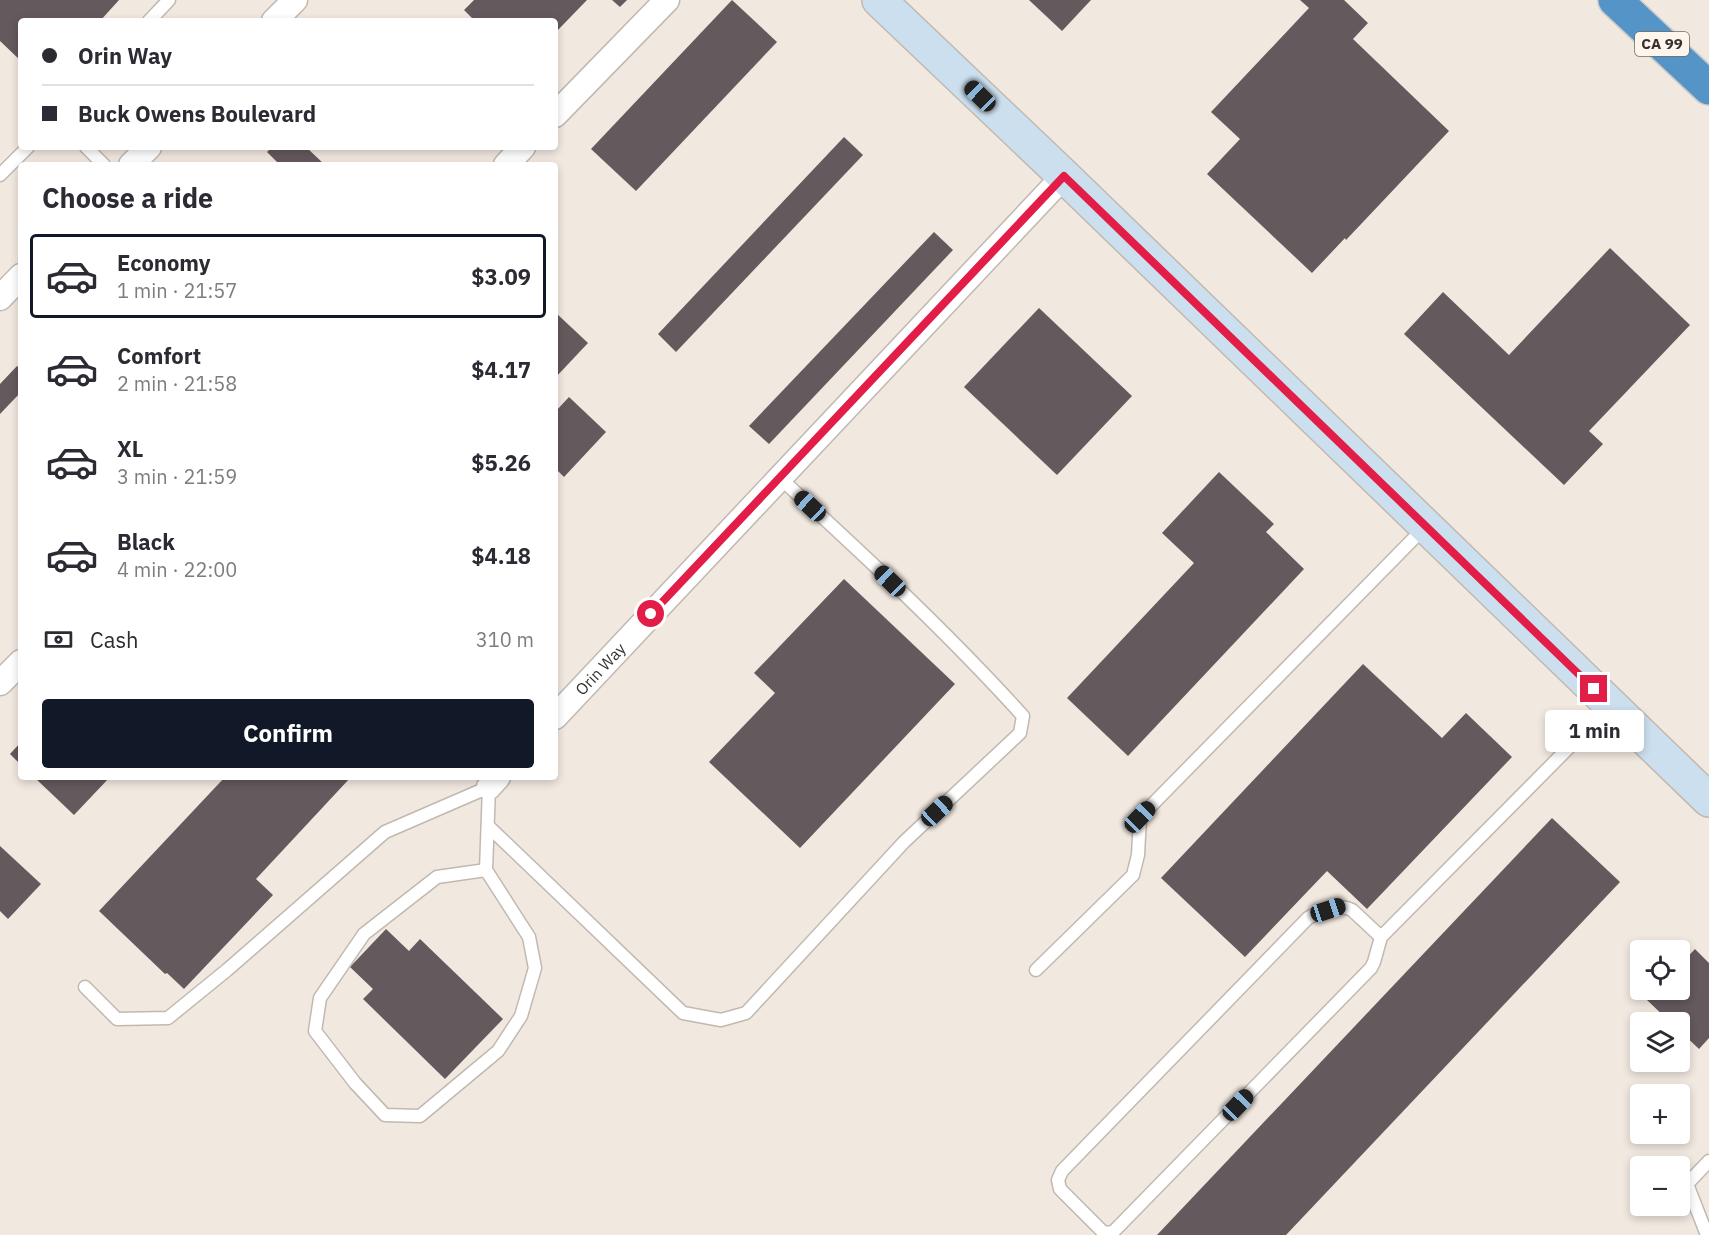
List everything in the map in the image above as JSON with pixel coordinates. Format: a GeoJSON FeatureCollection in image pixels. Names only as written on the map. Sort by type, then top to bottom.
{"type":"FeatureCollection","features":[{"type":"Feature","properties":{"kind":"highway","name":"CA 99"},"geometry":{"type":"LineString","coordinates":[[1615,0],[1709,88]]}},
{"type":"Feature","properties":{"kind":"main road"},"geometry":{"type":"LineString","coordinates":[[879,0],[1709,800]]}},
{"type":"Feature","properties":{"kind":"street"},"geometry":{"type":"LineString","coordinates":[[277,18],[295,0]]}},
{"type":"Feature","properties":{"kind":"street"},"geometry":{"type":"LineString","coordinates":[[558,112],[667,0]]}},
{"type":"Feature","properties":{"kind":"street"},"geometry":{"type":"LineString","coordinates":[[134,162],[146,150]]}},
{"type":"Feature","properties":{"kind":"street"},"geometry":{"type":"LineString","coordinates":[[509,162],[520,150]]}},
{"type":"Feature","properties":{"kind":"street","name":"Orin Way"},"geometry":{"type":"LineString","coordinates":[[558,714],[1064,176]]}},
{"type":"Feature","properties":{"kind":"street"},"geometry":{"type":"LineString","coordinates":[[0,298],[18,279]]}},
{"type":"Feature","properties":{"kind":"street"},"geometry":{"type":"LineString","coordinates":[[0,683],[18,665]]}},
{"type":"Feature","properties":{"kind":"lane"},"geometry":{"type":"LineString","coordinates":[[152,18],[169,0]]}},
{"type":"Feature","properties":{"kind":"lane"},"geometry":{"type":"LineString","coordinates":[[0,175],[25,150]]}},
{"type":"Feature","properties":{"kind":"lane"},"geometry":{"type":"LineString","coordinates":[[89,150],[101,162]]}},
{"type":"Feature","properties":{"kind":"lane"},"geometry":{"type":"LineString","coordinates":[[488,826],[683,1013],[721,1020],[746,1013],[904,842],[1020,733],[1023,716],[988,678],[840,533],[780,478]]}},
{"type":"Feature","properties":{"kind":"lane"},"geometry":{"type":"LineString","coordinates":[[1036,970],[1133,875],[1140,817],[1426,526]]}},
{"type":"Feature","properties":{"kind":"lane"},"geometry":{"type":"LineString","coordinates":[[1381,937],[1347,907],[1340,906],[1308,918],[1062,1171],[1058,1180],[1060,1189],[1104,1233],[1113,1232],[1371,968],[1381,937],[1611,705]]}},
{"type":"Feature","properties":{"kind":"lane"},"geometry":{"type":"LineString","coordinates":[[486,870],[437,877],[364,934],[320,998],[315,1031],[355,1083],[385,1115],[420,1116],[498,1051],[521,1016],[535,968],[530,936],[486,870],[488,826],[494,782]]}},
{"type":"Feature","properties":{"kind":"lane"},"geometry":{"type":"LineString","coordinates":[[85,987],[117,1019],[168,1018],[227,970],[385,832],[494,782]]}},
{"type":"Feature","properties":{"kind":"lane"},"geometry":{"type":"LineString","coordinates":[[1707,1235],[1687,1184],[1709,1161]]}},
{"type":"Feature","properties":{"kind":"building"},"geometry":{"type":"Polygon","coordinates":[[[0,0],[119,0],[103,18],[18,18],[18,58],[0,41],[0,0]]]}},
{"type":"Feature","properties":{"kind":"building"},"geometry":{"type":"Polygon","coordinates":[[[474,0],[587,0],[558,30],[558,18],[472,18],[464,10],[474,0]]]}},
{"type":"Feature","properties":{"kind":"building"},"geometry":{"type":"Polygon","coordinates":[[[612,0],[627,0],[620,7],[612,0]]]}},
{"type":"Feature","properties":{"kind":"building"},"geometry":{"type":"Polygon","coordinates":[[[732,0],[777,42],[636,191],[591,149],[732,0]]]}},
{"type":"Feature","properties":{"kind":"building"},"geometry":{"type":"Polygon","coordinates":[[[1029,0],[1091,0],[1062,31],[1029,0]]]}},
{"type":"Feature","properties":{"kind":"building"},"geometry":{"type":"Polygon","coordinates":[[[1300,0],[1344,0],[1368,23],[1353,39],[1449,131],[1312,273],[1207,174],[1240,139],[1211,112],[1309,8],[1300,0]]]}},
{"type":"Feature","properties":{"kind":"building"},"geometry":{"type":"Polygon","coordinates":[[[844,137],[863,155],[676,352],[658,334],[844,137]]]}},
{"type":"Feature","properties":{"kind":"building"},"geometry":{"type":"Polygon","coordinates":[[[269,150],[309,150],[322,162],[277,162],[267,152],[269,150]]]}},
{"type":"Feature","properties":{"kind":"building"},"geometry":{"type":"Polygon","coordinates":[[[934,232],[953,250],[769,444],[749,426],[934,232]]]}},
{"type":"Feature","properties":{"kind":"building"},"geometry":{"type":"Polygon","coordinates":[[[1610,248],[1690,325],[1589,431],[1603,444],[1564,485],[1404,334],[1443,292],[1509,355],[1610,248]]]}},
{"type":"Feature","properties":{"kind":"building"},"geometry":{"type":"Polygon","coordinates":[[[1039,308],[1132,396],[1057,475],[964,387],[1039,308]]]}},
{"type":"Feature","properties":{"kind":"building"},"geometry":{"type":"Polygon","coordinates":[[[558,315],[588,343],[558,375],[558,315]]]}},
{"type":"Feature","properties":{"kind":"building"},"geometry":{"type":"Polygon","coordinates":[[[18,367],[18,395],[0,414],[0,384],[18,367]]]}},
{"type":"Feature","properties":{"kind":"building"},"geometry":{"type":"Polygon","coordinates":[[[569,397],[606,432],[564,477],[558,471],[558,409],[569,397]]]}},
{"type":"Feature","properties":{"kind":"building"},"geometry":{"type":"Polygon","coordinates":[[[1219,472],[1274,524],[1266,532],[1304,569],[1128,756],[1067,698],[1194,563],[1162,533],[1219,472]]]}},
{"type":"Feature","properties":{"kind":"building"},"geometry":{"type":"Polygon","coordinates":[[[844,579],[955,684],[800,848],[709,762],[775,693],[754,673],[844,579]]]}},
{"type":"Feature","properties":{"kind":"building"},"geometry":{"type":"Polygon","coordinates":[[[1363,664],[1442,738],[1466,713],[1512,757],[1367,909],[1327,871],[1245,957],[1161,878],[1363,664]]]}},
{"type":"Feature","properties":{"kind":"building"},"geometry":{"type":"Polygon","coordinates":[[[18,745],[18,762],[10,754],[18,745]]]}},
{"type":"Feature","properties":{"kind":"building"},"geometry":{"type":"Polygon","coordinates":[[[37,780],[107,780],[74,815],[37,780]]]}},
{"type":"Feature","properties":{"kind":"building"},"geometry":{"type":"Polygon","coordinates":[[[222,780],[348,780],[256,879],[273,895],[184,989],[99,911],[222,780]]]}},
{"type":"Feature","properties":{"kind":"building"},"geometry":{"type":"Polygon","coordinates":[[[1552,818],[1620,882],[1286,1235],[1157,1235],[1552,818]]]}},
{"type":"Feature","properties":{"kind":"building"},"geometry":{"type":"Polygon","coordinates":[[[0,846],[41,884],[8,919],[0,911],[0,846]]]}},
{"type":"Feature","properties":{"kind":"building"},"geometry":{"type":"Polygon","coordinates":[[[386,929],[409,951],[420,939],[503,1019],[445,1079],[363,999],[373,989],[350,967],[386,929]]]}},
{"type":"Feature","properties":{"kind":"building"},"geometry":{"type":"Polygon","coordinates":[[[1695,949],[1709,963],[1709,1038],[1699,1049],[1690,1040],[1690,1012],[1660,1012],[1647,1000],[1690,1000],[1690,954],[1695,949]]]}},
{"type":"Feature","properties":{"kind":"route"},"geometry":{"type":"LineString","coordinates":[[651,614],[1064,176],[1594,689]]}}]}
